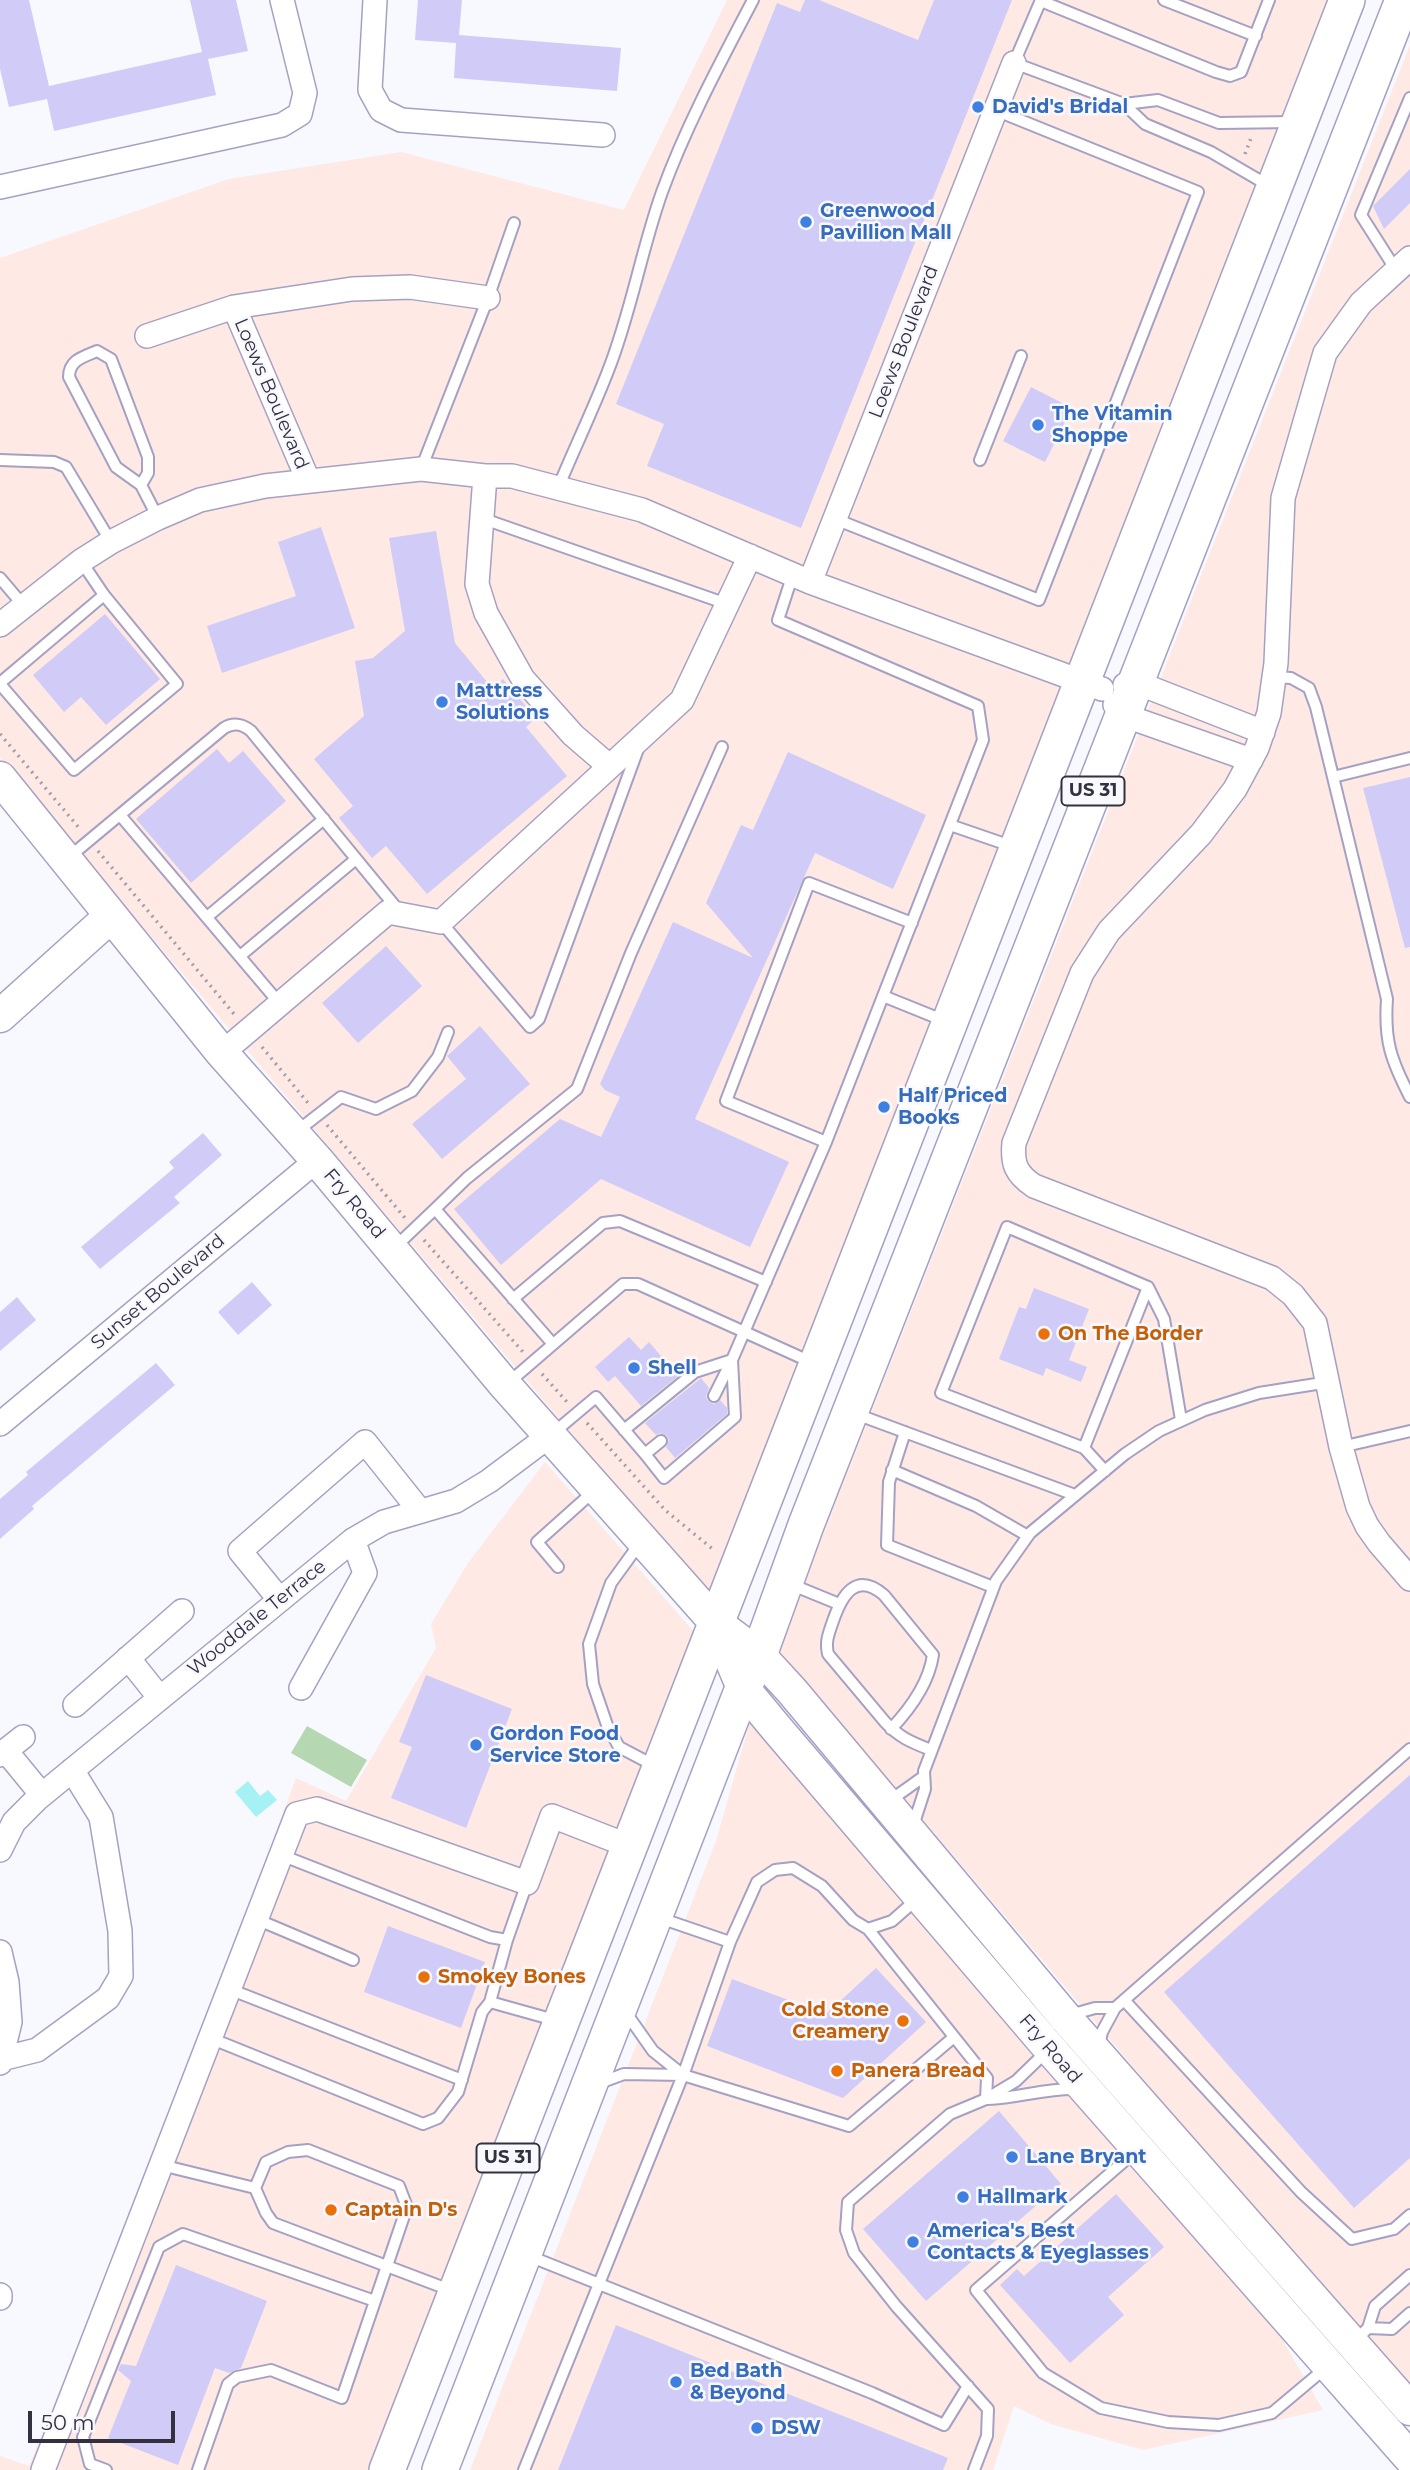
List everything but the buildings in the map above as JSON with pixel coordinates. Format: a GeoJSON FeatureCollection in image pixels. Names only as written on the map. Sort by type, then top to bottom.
{"type":"FeatureCollection","features":[{"type":"Feature","properties":{"kind":"main road","name":"US 31"},"geometry":{"type":"LineString","coordinates":[[439,2470],[743,1688],[759,1655],[784,1582],[850,1412],[1111,692],[1275,190],[1347,0]]}},
{"type":"Feature","properties":{"kind":"main road","name":"US 31"},"geometry":{"type":"LineString","coordinates":[[387,2470],[1018,848],[1111,692],[1403,0]]}},
{"type":"Feature","properties":{"kind":"street"},"geometry":{"type":"LineString","coordinates":[[0,187],[282,125],[299,114],[305,93],[282,0]]}},
{"type":"Feature","properties":{"kind":"street"},"geometry":{"type":"LineString","coordinates":[[375,0],[370,90],[381,110],[401,120],[603,135]]}},
{"type":"Feature","properties":{"kind":"street","name":"Loews Boulevard"},"geometry":{"type":"LineString","coordinates":[[802,578],[835,519],[1014,63]]}},
{"type":"Feature","properties":{"kind":"street"},"geometry":{"type":"LineString","coordinates":[[1403,264],[1361,303],[1325,353],[1283,498],[1274,677],[1269,713],[1251,761],[1235,789],[1201,834],[1109,931],[1082,973],[1014,1143],[1013,1164],[1023,1179],[1034,1186],[1272,1278],[1286,1288],[1315,1323],[1354,1496],[1367,1526],[1410,1579]]}},
{"type":"Feature","properties":{"kind":"street","name":"Loews Boulevard"},"geometry":{"type":"LineString","coordinates":[[147,336],[234,307],[352,289],[410,287],[488,298]]}},
{"type":"Feature","properties":{"kind":"street","name":"Loews Boulevard"},"geometry":{"type":"LineString","coordinates":[[234,307],[308,480]]}},
{"type":"Feature","properties":{"kind":"street","name":"Loews Boulevard"},"geometry":{"type":"LineString","coordinates":[[0,625],[23,605],[111,542],[200,500],[265,486],[421,469],[512,476],[642,510],[802,578],[1111,692]]}},
{"type":"Feature","properties":{"kind":"street"},"geometry":{"type":"LineString","coordinates":[[485,476],[477,584],[486,613],[523,679],[573,735],[609,766]]}},
{"type":"Feature","properties":{"kind":"street"},"geometry":{"type":"LineString","coordinates":[[222,1053],[388,912],[441,922],[682,700],[750,556]]}},
{"type":"Feature","properties":{"kind":"street"},"geometry":{"type":"LineString","coordinates":[[1111,692],[1263,732]]}},
{"type":"Feature","properties":{"kind":"street"},"geometry":{"type":"LineString","coordinates":[[1111,692],[1251,761]]}},
{"type":"Feature","properties":{"kind":"street","name":"Fry Road"},"geometry":{"type":"LineString","coordinates":[[0,778],[78,850],[111,916],[222,1053],[317,1160],[403,1239],[505,1385],[716,1623],[759,1655],[1346,2349],[1410,2458]]}},
{"type":"Feature","properties":{"kind":"street"},"geometry":{"type":"LineString","coordinates":[[0,1016],[111,916]]}},
{"type":"Feature","properties":{"kind":"street","name":"Sunset Boulevard"},"geometry":{"type":"LineString","coordinates":[[0,1424],[317,1160]]}},
{"type":"Feature","properties":{"kind":"street","name":"Wooddale Terrace"},"geometry":{"type":"LineString","coordinates":[[0,1850],[14,1822],[42,1795],[353,1540],[384,1522],[456,1501],[489,1481],[549,1436]]}},
{"type":"Feature","properties":{"kind":"street"},"geometry":{"type":"LineString","coordinates":[[280,1600],[240,1551],[365,1441],[420,1511]]}},
{"type":"Feature","properties":{"kind":"street"},"geometry":{"type":"LineString","coordinates":[[301,1688],[365,1573],[353,1540]]}},
{"type":"Feature","properties":{"kind":"street"},"geometry":{"type":"LineString","coordinates":[[75,1705],[182,1611]]}},
{"type":"Feature","properties":{"kind":"street","name":"Fry Road"},"geometry":{"type":"LineString","coordinates":[[716,1623],[743,1688],[1049,2049],[1138,2149],[1410,2409]]}},
{"type":"Feature","properties":{"kind":"street"},"geometry":{"type":"LineString","coordinates":[[128,1658],[160,1698]]}},
{"type":"Feature","properties":{"kind":"street"},"geometry":{"type":"LineString","coordinates":[[10,1748],[42,1795]]}},
{"type":"Feature","properties":{"kind":"street"},"geometry":{"type":"LineString","coordinates":[[0,1952],[7,1982],[9,2022],[1,2061],[37,2050],[108,1998],[121,1976],[120,1931],[101,1817],[72,1770]]}},
{"type":"Feature","properties":{"kind":"street"},"geometry":{"type":"LineString","coordinates":[[43,2470],[297,1814],[317,1809],[527,1883],[552,1816],[629,1846]]}},
{"type":"Feature","properties":{"kind":"lane"},"geometry":{"type":"LineString","coordinates":[[558,488],[608,371],[632,297],[642,251],[663,190],[710,83],[753,0]]}},
{"type":"Feature","properties":{"kind":"lane"},"geometry":{"type":"LineString","coordinates":[[1164,0],[1256,36]]}},
{"type":"Feature","properties":{"kind":"lane"},"geometry":{"type":"LineString","coordinates":[[1269,0],[1241,72],[1230,76],[1041,1],[1014,63],[1124,104],[1145,124],[1211,152],[1275,190]]}},
{"type":"Feature","properties":{"kind":"lane"},"geometry":{"type":"LineString","coordinates":[[1403,264],[1362,215],[1410,98]]}},
{"type":"Feature","properties":{"kind":"lane"},"geometry":{"type":"LineString","coordinates":[[1124,104],[1158,100],[1219,123],[1301,122]]}},
{"type":"Feature","properties":{"kind":"lane"},"geometry":{"type":"LineString","coordinates":[[835,519],[1039,600],[1080,499],[1198,192],[995,110]]}},
{"type":"Feature","properties":{"kind":"lane"},"geometry":{"type":"LineString","coordinates":[[421,469],[488,298],[514,223]]}},
{"type":"Feature","properties":{"kind":"lane"},"geometry":{"type":"LineString","coordinates":[[141,485],[148,473],[148,457],[111,359],[97,351],[74,361],[69,369],[69,377],[116,467],[141,485],[159,518]]}},
{"type":"Feature","properties":{"kind":"lane"},"geometry":{"type":"LineString","coordinates":[[980,460],[1021,356]]}},
{"type":"Feature","properties":{"kind":"lane"},"geometry":{"type":"LineString","coordinates":[[0,460],[54,462],[66,467],[111,542]]}},
{"type":"Feature","properties":{"kind":"lane"},"geometry":{"type":"LineString","coordinates":[[481,518],[727,604]]}},
{"type":"Feature","properties":{"kind":"lane"},"geometry":{"type":"LineString","coordinates":[[82,561],[104,595],[177,684],[74,770],[0,683],[104,595]]}},
{"type":"Feature","properties":{"kind":"lane"},"geometry":{"type":"LineString","coordinates":[[0,578],[23,605]]}},
{"type":"Feature","properties":{"kind":"lane"},"geometry":{"type":"LineString","coordinates":[[714,1396],[826,1142],[983,740],[978,706],[778,620],[802,578]]}},
{"type":"Feature","properties":{"kind":"lane"},"geometry":{"type":"LineString","coordinates":[[1274,677],[1291,678],[1309,688],[1316,707],[1387,999],[1385,1027],[1395,1068],[1410,1097]]}},
{"type":"Feature","properties":{"kind":"lane"},"geometry":{"type":"LineString","coordinates":[[78,850],[224,728],[235,724],[244,725],[403,916]]}},
{"type":"Feature","properties":{"kind":"lane"},"geometry":{"type":"LineString","coordinates":[[441,922],[530,1027],[539,1019],[642,736]]}},
{"type":"Feature","properties":{"kind":"lane"},"geometry":{"type":"LineString","coordinates":[[403,1239],[467,1178],[577,1089],[631,953],[722,747]]}},
{"type":"Feature","properties":{"kind":"lane"},"geometry":{"type":"LineString","coordinates":[[1333,777],[1410,758]]}},
{"type":"Feature","properties":{"kind":"lane"},"geometry":{"type":"LineString","coordinates":[[120,815],[280,1004]]}},
{"type":"Feature","properties":{"kind":"lane"},"geometry":{"type":"LineString","coordinates":[[207,918],[324,819]]}},
{"type":"Feature","properties":{"kind":"lane"},"geometry":{"type":"LineString","coordinates":[[950,825],[1018,848]]}},
{"type":"Feature","properties":{"kind":"lane"},"geometry":{"type":"LineString","coordinates":[[240,956],[356,859]]}},
{"type":"Feature","properties":{"kind":"lane"},"geometry":{"type":"LineString","coordinates":[[826,1142],[726,1101],[809,883],[912,923]]}},
{"type":"Feature","properties":{"kind":"lane"},"geometry":{"type":"LineString","coordinates":[[883,996],[950,1023]]}},
{"type":"Feature","properties":{"kind":"lane"},"geometry":{"type":"LineString","coordinates":[[293,1134],[341,1097],[376,1109],[412,1091],[438,1057],[447,1032]]}},
{"type":"Feature","properties":{"kind":"lane"},"geometry":{"type":"LineString","coordinates":[[435,1209],[552,1343]]}},
{"type":"Feature","properties":{"kind":"lane"},"geometry":{"type":"LineString","coordinates":[[513,1299],[603,1223],[620,1221],[766,1282]]}},
{"type":"Feature","properties":{"kind":"lane"},"geometry":{"type":"LineString","coordinates":[[1105,1471],[1084,1448],[941,1393],[1007,1227],[1148,1287],[1164,1319],[1181,1420]]}},
{"type":"Feature","properties":{"kind":"lane"},"geometry":{"type":"LineString","coordinates":[[505,1385],[623,1284],[638,1284],[817,1365]]}},
{"type":"Feature","properties":{"kind":"lane"},"geometry":{"type":"LineString","coordinates":[[1084,1448],[1148,1287]]}},
{"type":"Feature","properties":{"kind":"lane"},"geometry":{"type":"LineString","coordinates":[[624,1430],[695,1372],[732,1360]]}},
{"type":"Feature","properties":{"kind":"lane"},"geometry":{"type":"LineString","coordinates":[[549,1436],[596,1397],[664,1478],[735,1417],[732,1360]]}},
{"type":"Feature","properties":{"kind":"lane"},"geometry":{"type":"LineString","coordinates":[[911,1835],[925,1789],[923,1777],[931,1750],[993,1587],[1028,1536],[1075,1495],[1159,1431],[1205,1410],[1259,1394],[1329,1382]]}},
{"type":"Feature","properties":{"kind":"lane"},"geometry":{"type":"LineString","coordinates":[[850,1412],[1075,1495]]}},
{"type":"Feature","properties":{"kind":"lane"},"geometry":{"type":"LineString","coordinates":[[1341,1447],[1410,1431]]}},
{"type":"Feature","properties":{"kind":"lane"},"geometry":{"type":"LineString","coordinates":[[905,1432],[889,1482],[887,1545],[993,1587]]}},
{"type":"Feature","properties":{"kind":"lane"},"geometry":{"type":"LineString","coordinates":[[645,1454],[661,1441]]}},
{"type":"Feature","properties":{"kind":"lane"},"geometry":{"type":"LineString","coordinates":[[892,1470],[976,1506],[1028,1536]]}},
{"type":"Feature","properties":{"kind":"lane"},"geometry":{"type":"LineString","coordinates":[[558,1567],[537,1542],[596,1489]]}},
{"type":"Feature","properties":{"kind":"lane"},"geometry":{"type":"LineString","coordinates":[[642,1540],[611,1583],[589,1644],[593,1684],[607,1725],[619,1747],[659,1769]]}},
{"type":"Feature","properties":{"kind":"lane"},"geometry":{"type":"LineString","coordinates":[[784,1582],[839,1604]]}},
{"type":"Feature","properties":{"kind":"lane"},"geometry":{"type":"LineString","coordinates":[[891,1729],[911,1708],[932,1663],[933,1655],[875,1587],[855,1586],[839,1604],[826,1643],[828,1654],[891,1729],[900,1738],[931,1750]]}},
{"type":"Feature","properties":{"kind":"lane"},"geometry":{"type":"LineString","coordinates":[[1098,2054],[1102,2032],[1119,2004],[1410,1749]]}},
{"type":"Feature","properties":{"kind":"lane"},"geometry":{"type":"LineString","coordinates":[[886,1803],[923,1777]]}},
{"type":"Feature","properties":{"kind":"lane"},"geometry":{"type":"LineString","coordinates":[[281,1855],[490,1937],[507,1940]]}},
{"type":"Feature","properties":{"kind":"lane"},"geometry":{"type":"LineString","coordinates":[[524,2470],[683,2074],[730,1942],[757,1882],[775,1870],[793,1868],[822,1886],[853,1920],[868,1929],[987,2078],[986,2099]]}},
{"type":"Feature","properties":{"kind":"lane"},"geometry":{"type":"LineString","coordinates":[[210,2038],[423,2124],[438,2118],[458,2092],[482,2012],[490,2002],[507,1940],[527,1883]]}},
{"type":"Feature","properties":{"kind":"lane"},"geometry":{"type":"LineString","coordinates":[[868,1929],[892,1920],[919,1897]]}},
{"type":"Feature","properties":{"kind":"lane"},"geometry":{"type":"LineString","coordinates":[[654,1916],[730,1942]]}},
{"type":"Feature","properties":{"kind":"lane"},"geometry":{"type":"LineString","coordinates":[[256,1919],[353,1960]]}},
{"type":"Feature","properties":{"kind":"lane"},"geometry":{"type":"LineString","coordinates":[[229,1989],[462,2080]]}},
{"type":"Feature","properties":{"kind":"lane"},"geometry":{"type":"LineString","coordinates":[[490,2002],[561,2021]]}},
{"type":"Feature","properties":{"kind":"lane"},"geometry":{"type":"LineString","coordinates":[[620,2004],[653,2050],[683,2074]]}},
{"type":"Feature","properties":{"kind":"lane"},"geometry":{"type":"LineString","coordinates":[[1065,2017],[1119,2004]]}},
{"type":"Feature","properties":{"kind":"lane"},"geometry":{"type":"LineString","coordinates":[[1119,2004],[1301,2192],[1352,2239],[1394,2229],[1410,2215]]}},
{"type":"Feature","properties":{"kind":"lane"},"geometry":{"type":"LineString","coordinates":[[588,2087],[624,2074],[683,2074],[849,2126],[954,2037]]}},
{"type":"Feature","properties":{"kind":"lane"},"geometry":{"type":"LineString","coordinates":[[974,2470],[987,2436],[988,2409],[896,2306],[854,2253],[846,2230],[848,2202],[950,2114],[986,2099],[1016,2081],[1049,2049]]}},
{"type":"Feature","properties":{"kind":"lane"},"geometry":{"type":"LineString","coordinates":[[986,2099],[1017,2098],[1054,2088],[1085,2089]]}},
{"type":"Feature","properties":{"kind":"lane"},"geometry":{"type":"LineString","coordinates":[[1138,2149],[976,2290],[1043,2373],[1101,2408],[1168,2422],[1219,2425],[1272,2413],[1346,2349],[1375,2306],[1410,2276]]}},
{"type":"Feature","properties":{"kind":"lane"},"geometry":{"type":"LineString","coordinates":[[198,2470],[228,2384],[237,2377],[271,2370],[342,2398],[407,2207],[399,2186],[308,2150],[288,2152],[266,2162],[254,2188]]}},
{"type":"Feature","properties":{"kind":"lane"},"geometry":{"type":"LineString","coordinates":[[161,2165],[254,2188]]}},
{"type":"Feature","properties":{"kind":"lane"},"geometry":{"type":"LineString","coordinates":[[254,2188],[273,2223],[456,2293]]}},
{"type":"Feature","properties":{"kind":"lane"},"geometry":{"type":"LineString","coordinates":[[106,2470],[90,2464],[83,2437],[159,2247],[183,2234],[375,2301]]}},
{"type":"Feature","properties":{"kind":"lane"},"geometry":{"type":"LineString","coordinates":[[523,2253],[872,2393],[944,2425],[968,2386]]}},
{"type":"Feature","properties":{"kind":"lane"},"geometry":{"type":"LineString","coordinates":[[1346,2349],[1392,2329],[1410,2313]]}},
{"type":"Feature","properties":{"kind":"path"},"geometry":{"type":"LineString","coordinates":[[1244,156],[1254,130]]}},
{"type":"Feature","properties":{"kind":"path"},"geometry":{"type":"LineString","coordinates":[[0,734],[78,850],[248,1031],[318,1115],[403,1239],[531,1362],[665,1510],[737,1569]]}},
{"type":"Feature","properties":{"kind":"shaded area"},"geometry":{"type":"Polygon","coordinates":[[[727,0],[1327,0],[709,1596],[0,758],[0,258],[229,179],[401,152],[624,210],[727,0]]]}},
{"type":"Feature","properties":{"kind":"shaded area"},"geometry":{"type":"Polygon","coordinates":[[[1410,45],[1410,2393],[778,1649],[1410,45]]]}},
{"type":"Feature","properties":{"kind":"shaded area"},"geometry":{"type":"Polygon","coordinates":[[[545,1462],[696,1634],[369,2470],[0,2470],[0,2456],[29,2466],[192,2061],[296,1778],[346,1801],[436,1648],[431,1624],[468,1563],[545,1462]]]}},
{"type":"Feature","properties":{"kind":"shaded area"},"geometry":{"type":"Polygon","coordinates":[[[751,1718],[1282,2339],[1323,2410],[1143,2450],[1051,2424],[1014,2406],[993,2470],[470,2470],[716,1841],[751,1718]]]}},
{"type":"Feature","properties":{"kind":"green space"},"geometry":{"type":"Polygon","coordinates":[[[307,1726],[367,1760],[351,1787],[291,1753],[307,1726]]]}},
{"type":"Feature","properties":{"kind":"water"},"geometry":{"type":"Polygon","coordinates":[[[248,1781],[260,1796],[268,1790],[277,1800],[256,1817],[235,1792],[248,1781]]]}},
{"type":"Feature","properties":{"kind":"place","name":"David's Bridal"},"geometry":{"type":"Point","coordinates":[978,107]}},
{"type":"Feature","properties":{"kind":"place","name":"Greenwood Pavillion Mall"},"geometry":{"type":"Point","coordinates":[806,222]}},
{"type":"Feature","properties":{"kind":"place","name":"The Vitamin Shoppe"},"geometry":{"type":"Point","coordinates":[1038,425]}},
{"type":"Feature","properties":{"kind":"place","name":"Mattress Solutions"},"geometry":{"type":"Point","coordinates":[442,702]}},
{"type":"Feature","properties":{"kind":"place","name":"Half Priced Books"},"geometry":{"type":"Point","coordinates":[884,1107]}},
{"type":"Feature","properties":{"kind":"place","name":"On The Border"},"geometry":{"type":"Point","coordinates":[1044,1334]}},
{"type":"Feature","properties":{"kind":"place","name":"Shell"},"geometry":{"type":"Point","coordinates":[634,1368]}},
{"type":"Feature","properties":{"kind":"place","name":"Gordon Food Service Store"},"geometry":{"type":"Point","coordinates":[476,1745]}},
{"type":"Feature","properties":{"kind":"place","name":"Smokey Bones"},"geometry":{"type":"Point","coordinates":[424,1977]}},
{"type":"Feature","properties":{"kind":"place","name":"Cold Stone Creamery"},"geometry":{"type":"Point","coordinates":[903,2021]}},
{"type":"Feature","properties":{"kind":"place","name":"Panera Bread"},"geometry":{"type":"Point","coordinates":[837,2071]}},
{"type":"Feature","properties":{"kind":"place","name":"Lane Bryant"},"geometry":{"type":"Point","coordinates":[1012,2157]}},
{"type":"Feature","properties":{"kind":"place","name":"Hallmark"},"geometry":{"type":"Point","coordinates":[963,2197]}},
{"type":"Feature","properties":{"kind":"place","name":"Captain D's"},"geometry":{"type":"Point","coordinates":[331,2210]}},
{"type":"Feature","properties":{"kind":"place","name":"America's Best Contacts & Eyeglasses"},"geometry":{"type":"Point","coordinates":[913,2242]}},
{"type":"Feature","properties":{"kind":"place","name":"Bed Bath & Beyond"},"geometry":{"type":"Point","coordinates":[676,2382]}},
{"type":"Feature","properties":{"kind":"place","name":"DSW"},"geometry":{"type":"Point","coordinates":[757,2428]}}]}
